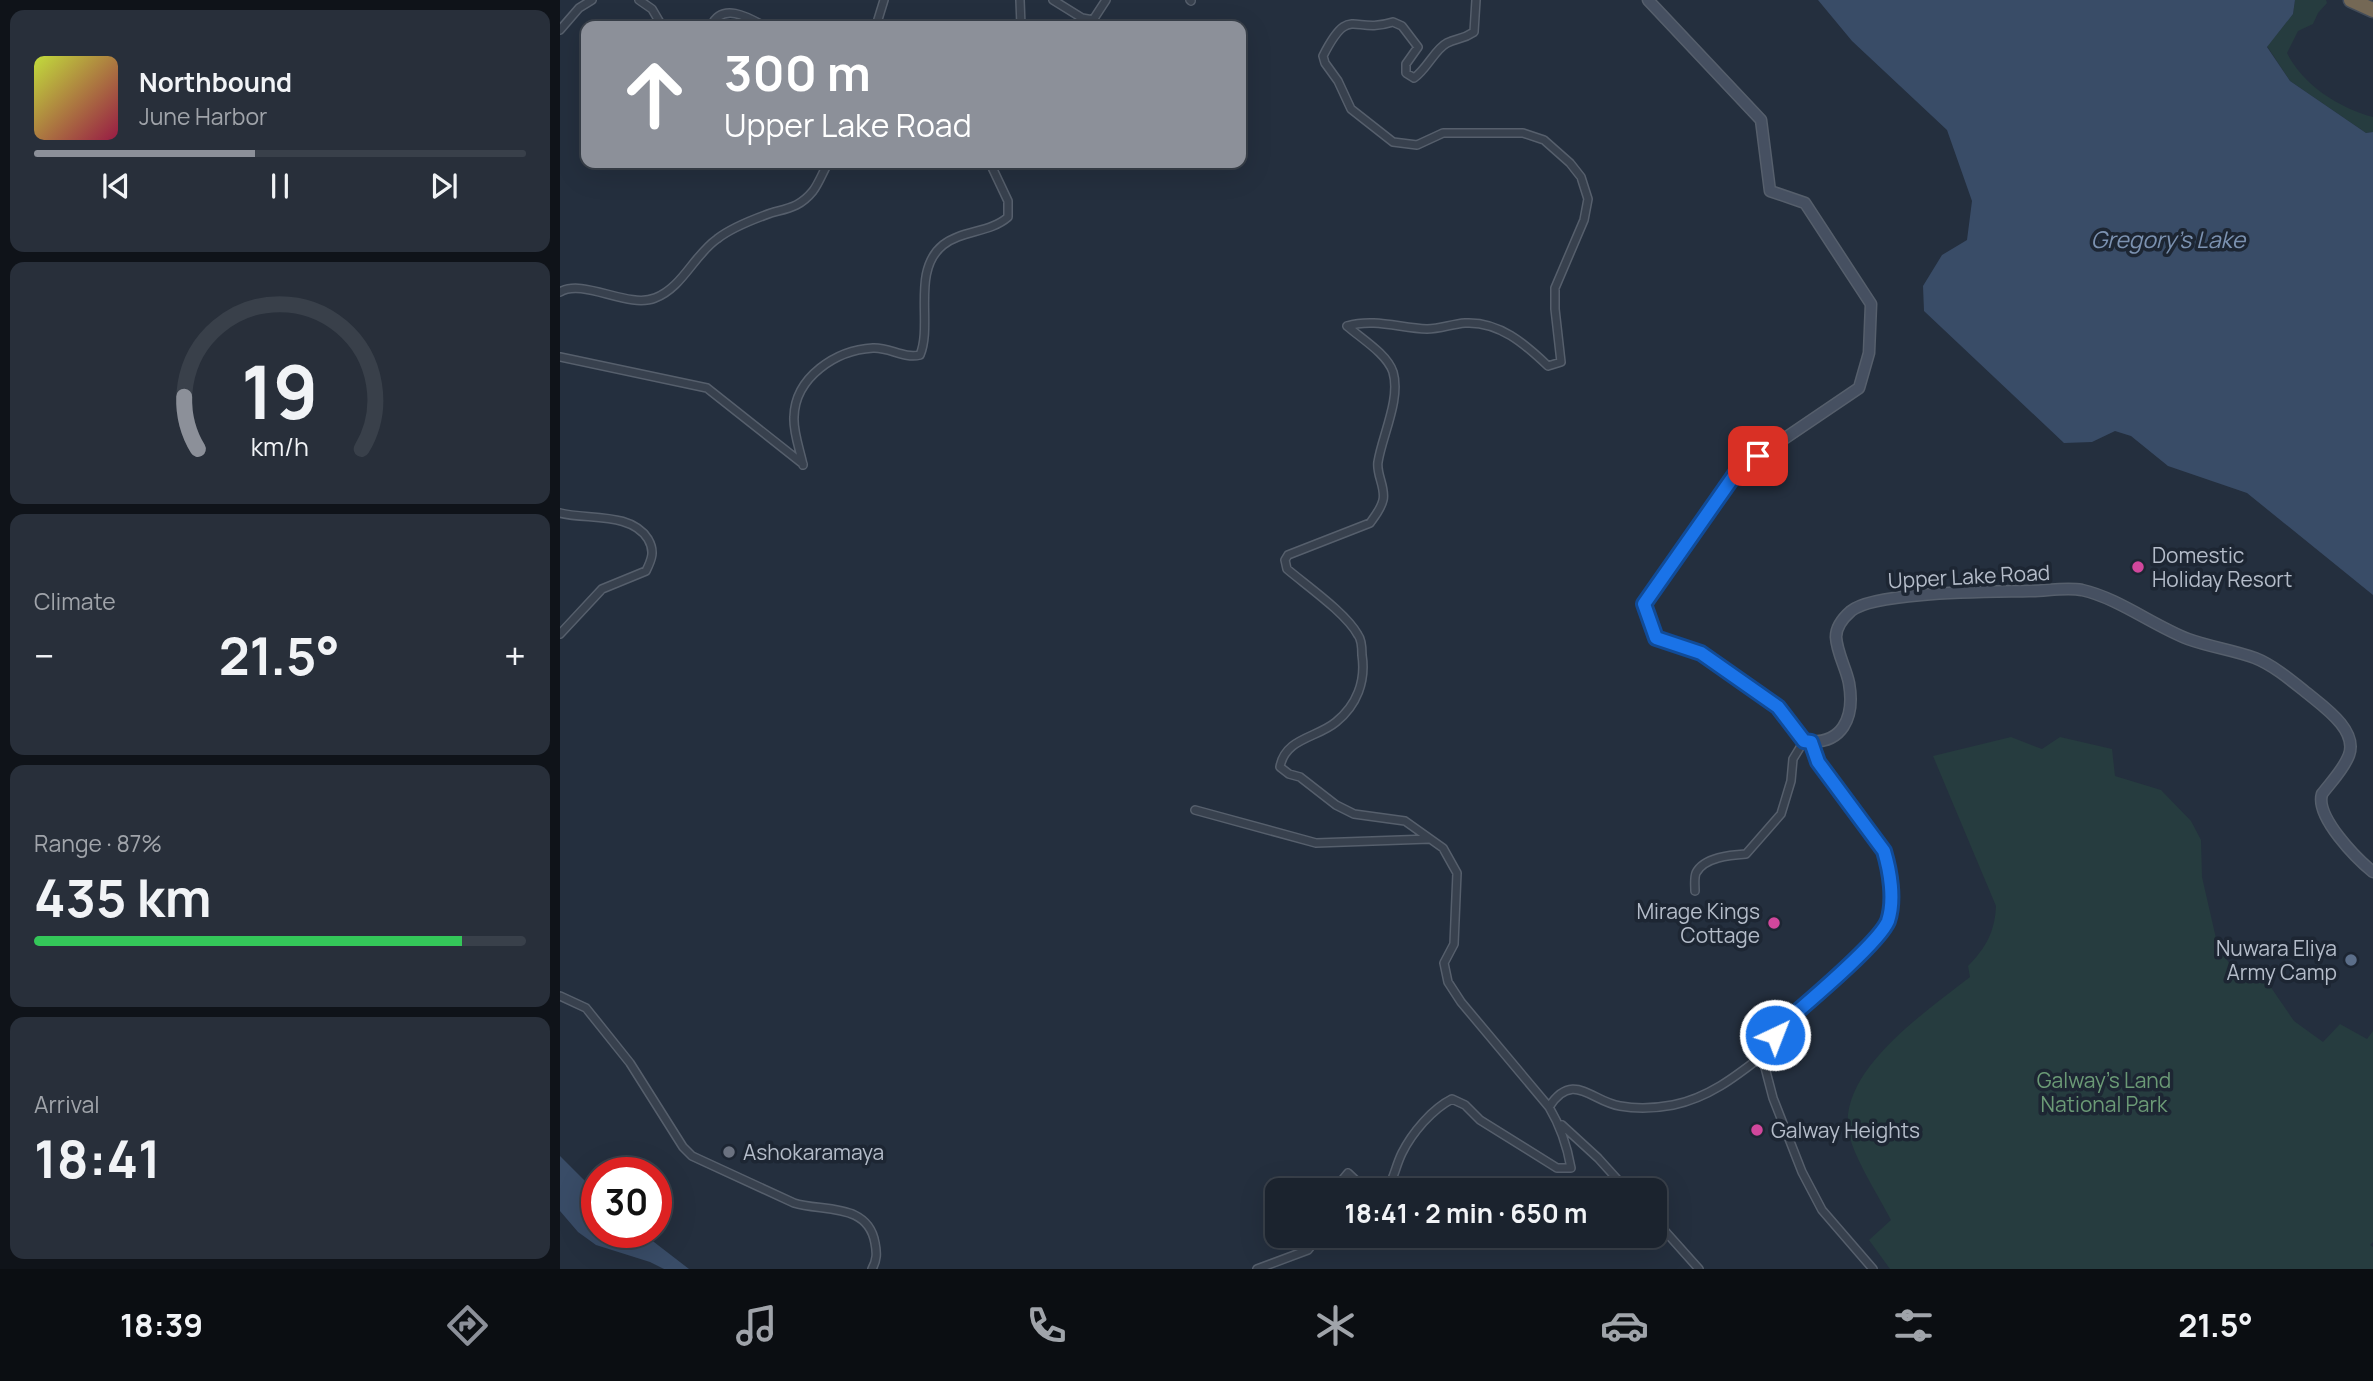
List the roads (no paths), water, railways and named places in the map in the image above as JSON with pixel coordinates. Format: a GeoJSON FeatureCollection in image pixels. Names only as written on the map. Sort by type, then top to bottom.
{"type":"FeatureCollection","features":[{"type":"Feature","properties":{"kind":"highway"},"geometry":{"type":"LineString","coordinates":[[2351,0],[2373,10]]}},
{"type":"Feature","properties":{"kind":"street"},"geometry":{"type":"LineString","coordinates":[[560,30],[579,8],[592,0]]}},
{"type":"Feature","properties":{"kind":"street"},"geometry":{"type":"LineString","coordinates":[[639,0],[652,9],[659,21]]}},
{"type":"Feature","properties":{"kind":"street"},"geometry":{"type":"LineString","coordinates":[[876,21],[884,0]]}},
{"type":"Feature","properties":{"kind":"street"},"geometry":{"type":"LineString","coordinates":[[1020,0],[1021,21]]}},
{"type":"Feature","properties":{"kind":"street"},"geometry":{"type":"LineString","coordinates":[[1053,0],[1082,18],[1093,20],[1106,0]]}},
{"type":"Feature","properties":{"kind":"street"},"geometry":{"type":"LineString","coordinates":[[1476,0],[1474,32],[1464,39],[1445,43],[1422,73],[1414,78],[1406,73],[1406,64],[1418,47],[1402,26],[1393,22],[1377,27],[1352,23],[1343,26],[1323,56],[1351,108],[1393,142],[1417,145],[1443,133],[1523,133],[1544,140],[1570,163],[1581,177],[1588,199],[1584,220],[1555,288],[1561,362],[1548,366],[1523,342],[1495,328],[1476,324],[1430,329],[1362,322],[1347,326],[1382,357],[1392,371],[1395,387],[1387,432],[1377,465],[1384,497],[1370,523],[1289,555],[1285,560],[1287,569],[1348,622],[1360,636],[1364,672],[1361,689],[1336,723],[1302,739],[1282,758],[1280,767],[1289,774],[1300,777],[1336,805],[1354,814],[1405,821],[1443,848],[1457,873],[1454,944],[1444,963],[1448,982],[1461,1002],[1559,1122],[1616,1178]]}},
{"type":"Feature","properties":{"kind":"street"},"geometry":{"type":"LineString","coordinates":[[1648,0],[1761,120],[1770,191],[1805,203],[1871,304],[1869,353],[1858,388],[1738,470],[1644,604],[1656,638],[1701,653],[1778,707],[1808,742],[1818,762],[1884,851],[1891,896],[1888,921],[1873,941],[1784,1023],[1765,1047],[1762,1056],[1773,1098],[1802,1172],[1822,1210],[1873,1269]]}},
{"type":"Feature","properties":{"kind":"street"},"geometry":{"type":"LineString","coordinates":[[714,21],[722,15],[736,12],[754,21]]}},
{"type":"Feature","properties":{"kind":"street"},"geometry":{"type":"LineString","coordinates":[[560,292],[567,288],[576,288],[623,298],[654,299],[670,288],[715,240],[771,213],[789,210],[800,203],[813,191],[825,168]]}},
{"type":"Feature","properties":{"kind":"street"},"geometry":{"type":"LineString","coordinates":[[560,357],[708,388],[803,465],[794,418],[797,398],[809,377],[838,355],[852,352],[873,348],[887,349],[911,358],[920,355],[925,344],[925,284],[931,263],[941,247],[955,238],[1001,223],[1008,217],[1008,201],[992,168]]}},
{"type":"Feature","properties":{"kind":"street"},"geometry":{"type":"LineString","coordinates":[[560,513],[631,523],[642,530],[652,546],[652,559],[646,570],[602,589],[560,634]]}},
{"type":"Feature","properties":{"kind":"street","name":"Upper Lake Road"},"geometry":{"type":"LineString","coordinates":[[1808,742],[1830,739],[1842,731],[1850,716],[1849,684],[1836,636],[1839,623],[1854,608],[1874,601],[1927,594],[2081,590],[2127,607],[2188,639],[2256,659],[2294,682],[2340,720],[2351,741],[2351,749],[2348,758],[2320,800],[2323,813],[2355,857],[2373,872]]}},
{"type":"Feature","properties":{"kind":"street"},"geometry":{"type":"LineString","coordinates":[[1695,891],[1695,874],[1703,865],[1727,855],[1746,853],[1781,814],[1791,781],[1793,759],[1808,742]]}},
{"type":"Feature","properties":{"kind":"street"},"geometry":{"type":"LineString","coordinates":[[1195,810],[1316,843],[1430,839]]}},
{"type":"Feature","properties":{"kind":"street"},"geometry":{"type":"LineString","coordinates":[[560,996],[586,1008],[630,1063],[683,1147],[692,1156],[794,1203],[842,1209],[853,1214],[870,1228],[874,1236],[877,1256],[872,1269]]}},
{"type":"Feature","properties":{"kind":"street"},"geometry":{"type":"LineString","coordinates":[[1549,1107],[1567,1090],[1580,1088],[1617,1106],[1644,1108],[1673,1105],[1702,1096],[1727,1083],[1762,1056]]}},
{"type":"Feature","properties":{"kind":"street"},"geometry":{"type":"LineString","coordinates":[[1394,1178],[1402,1153],[1415,1132],[1443,1104],[1452,1099],[1465,1105],[1480,1120],[1557,1168],[1571,1168],[1567,1144],[1559,1122]]}},
{"type":"Feature","properties":{"kind":"street"},"geometry":{"type":"LineString","coordinates":[[1667,1233],[1699,1269]]}},
{"type":"Feature","properties":{"kind":"street"},"geometry":{"type":"LineString","coordinates":[[1257,1269],[1310,1248]]}},
{"type":"Feature","properties":{"kind":"water","name":"Gregory's Lake"},"geometry":{"type":"Polygon","coordinates":[[[1818,0],[2295,0],[2293,14],[2267,47],[2290,81],[2366,133],[2373,132],[2373,595],[2247,493],[2168,466],[2131,436],[2115,431],[2092,442],[2064,443],[1924,311],[1923,286],[1942,255],[1967,240],[1972,201],[1947,130],[1852,41],[1818,0]]]}},
{"type":"Feature","properties":{"kind":"water"},"geometry":{"type":"Polygon","coordinates":[[[560,1156],[581,1177],[581,1234],[560,1211],[560,1156]]]}},
{"type":"Feature","properties":{"kind":"water"},"geometry":{"type":"Polygon","coordinates":[[[606,1248],[662,1248],[689,1269],[664,1269],[606,1248]]]}},
{"type":"Feature","properties":{"kind":"place","name":"Domestic Holiday Resort"},"geometry":{"type":"Point","coordinates":[2138,567]}},
{"type":"Feature","properties":{"kind":"place","name":"Mirage Kings Cottage"},"geometry":{"type":"Point","coordinates":[1774,923]}},
{"type":"Feature","properties":{"kind":"place","name":"Nuwara Eliya Army Camp"},"geometry":{"type":"Point","coordinates":[2351,960]}},
{"type":"Feature","properties":{"kind":"place","name":"Galway Heights"},"geometry":{"type":"Point","coordinates":[1757,1130]}},
{"type":"Feature","properties":{"kind":"place","name":"Ashokaramaya"},"geometry":{"type":"Point","coordinates":[729,1152]}},
{"type":"Feature","properties":{"kind":"park label","name":"Galway's Land National Park"},"geometry":{"type":"Point","coordinates":[2104,1092]}}]}
